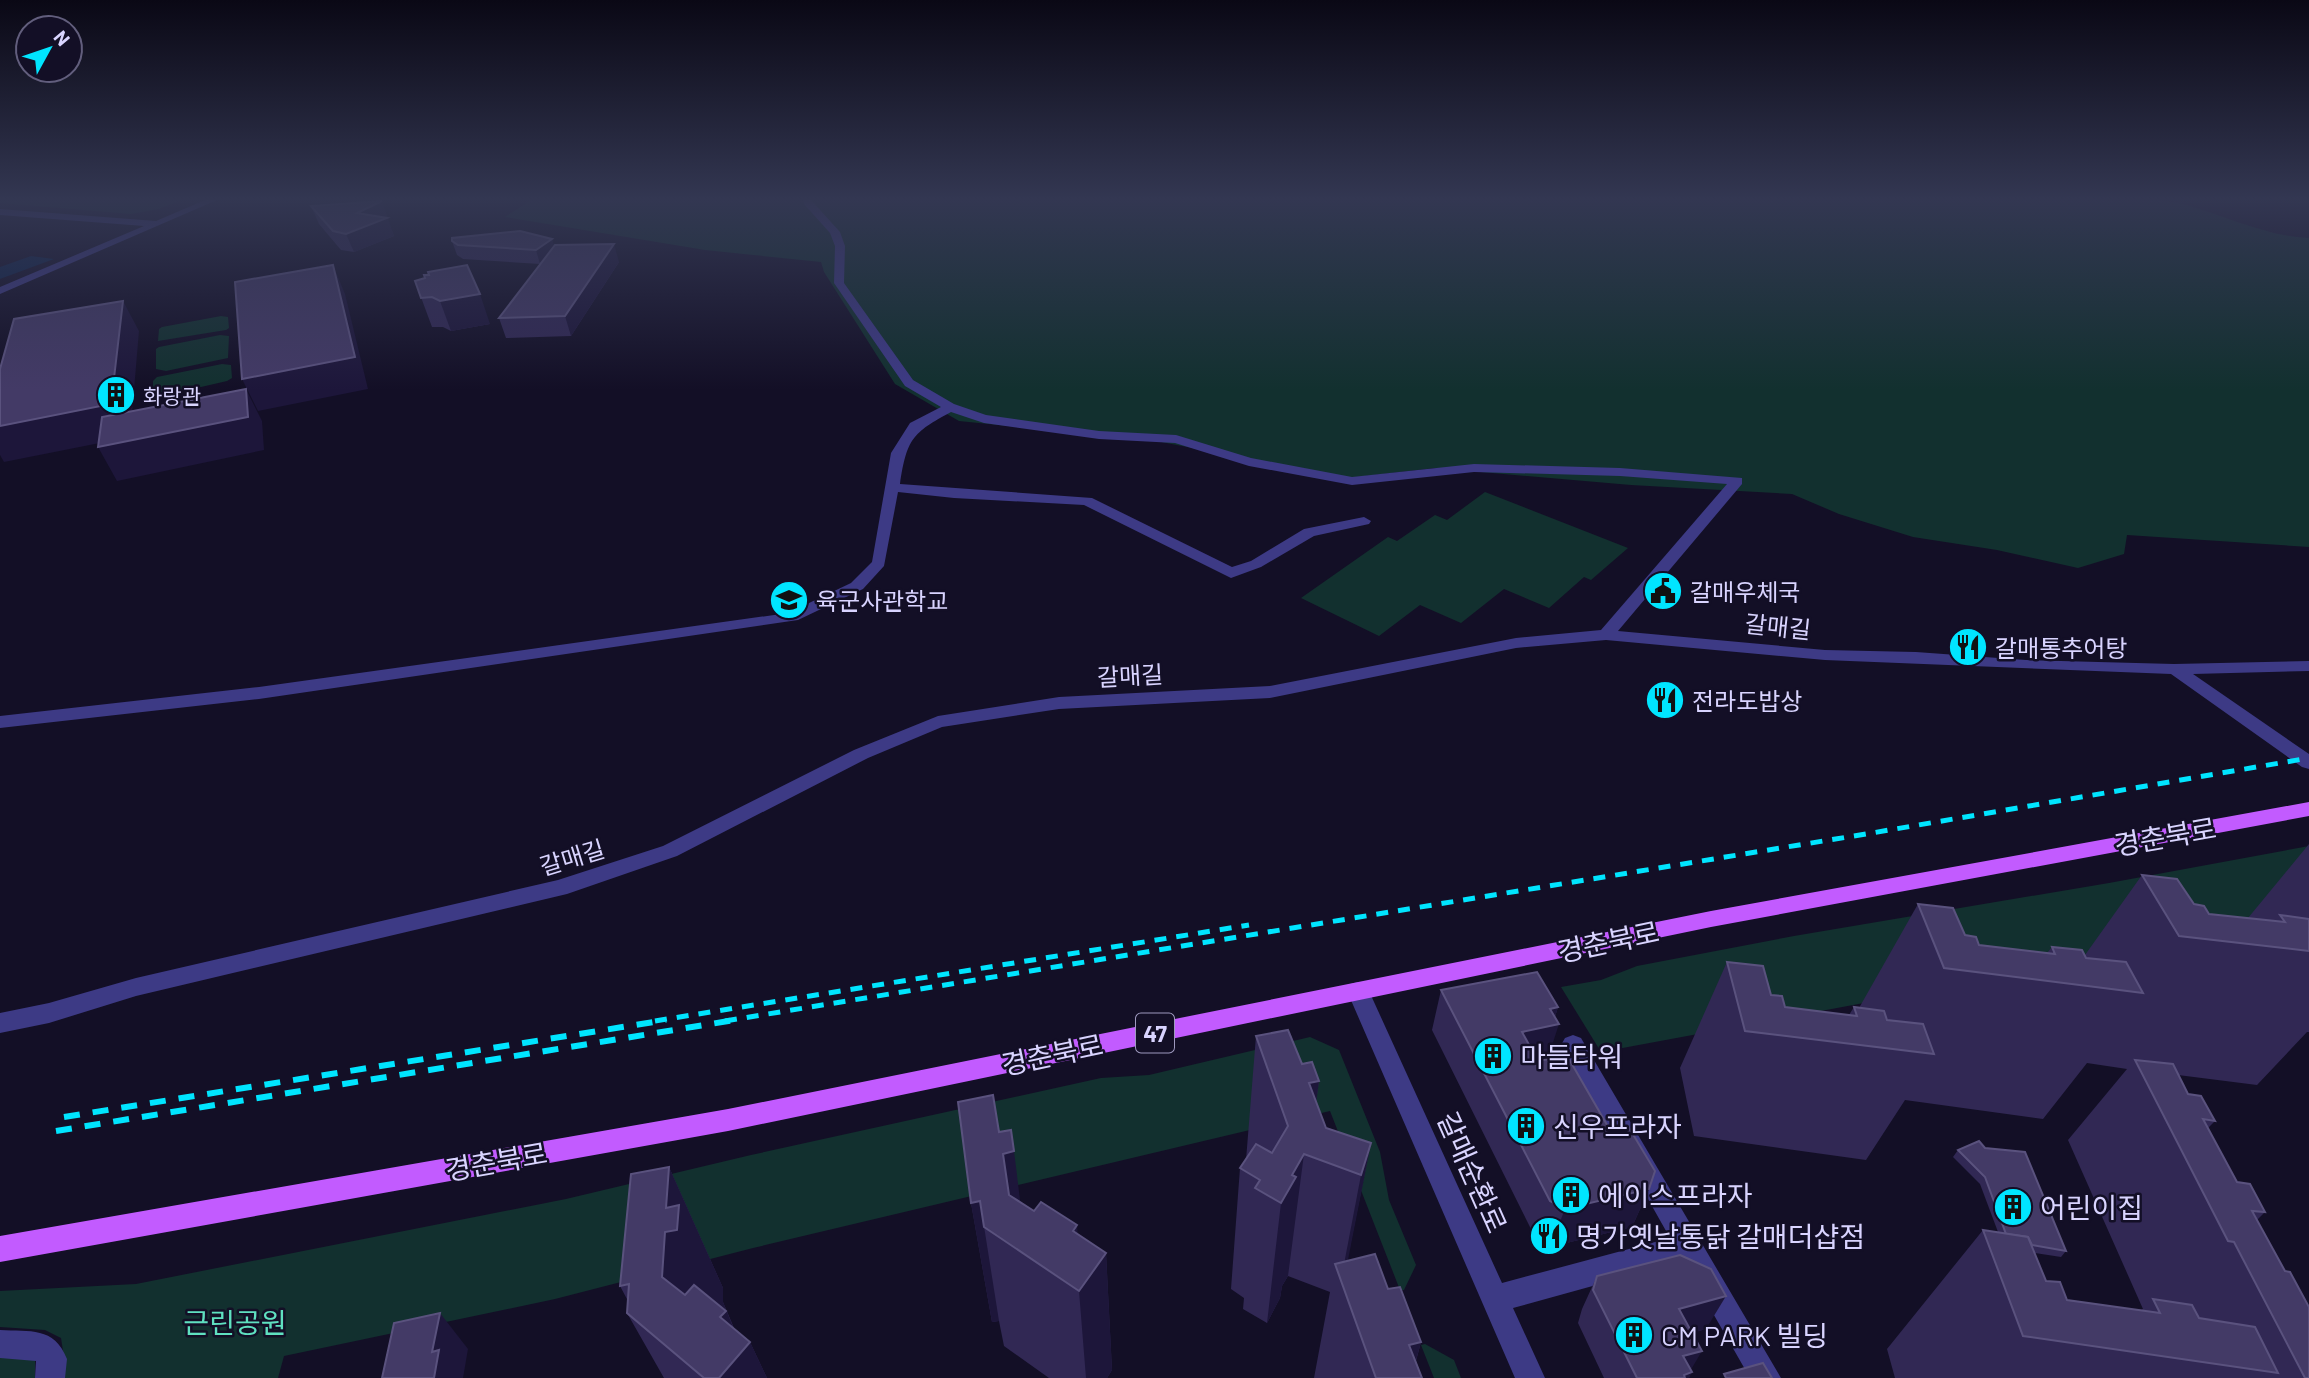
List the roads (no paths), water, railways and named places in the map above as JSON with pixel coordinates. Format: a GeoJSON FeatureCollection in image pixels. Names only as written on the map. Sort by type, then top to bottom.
{"type":"FeatureCollection","features":[{"type":"Feature","properties":{"kind":"main road","name":"경춘북로"},"geometry":{"type":"LineString","coordinates":[[0,1249],[728,1120],[1711,919],[2309,809]]}},
{"type":"Feature","properties":{"kind":"street"},"geometry":{"type":"LineString","coordinates":[[0,291],[71,261]]}},
{"type":"Feature","properties":{"kind":"street"},"geometry":{"type":"LineString","coordinates":[[840,261],[839,283],[909,383],[950,407],[984,419],[1073,431],[1176,439],[1249,462],[1352,481],[1474,468],[1620,472],[1737,481],[1606,635]]}},
{"type":"Feature","properties":{"kind":"street"},"geometry":{"type":"LineString","coordinates":[[0,722],[259,693],[792,617],[857,586],[878,563],[898,453],[915,426],[950,407]]}},
{"type":"Feature","properties":{"kind":"street"},"geometry":{"type":"LineString","coordinates":[[892,487],[954,494],[1087,501],[1231,573],[1256,564],[1309,532],[1364,520]]}},
{"type":"Feature","properties":{"kind":"street","name":"갈매길"},"geometry":{"type":"LineString","coordinates":[[0,1023],[49,1013],[136,987],[560,888],[670,851],[861,754],[938,722],[1059,703],[1270,692],[1517,643],[1606,635],[1825,655],[1916,657],[2026,665],[2174,669],[2309,666]]}},
{"type":"Feature","properties":{"kind":"street"},"geometry":{"type":"LineString","coordinates":[[2176,670],[2309,763]]}},
{"type":"Feature","properties":{"kind":"street","name":"갈매순환로"},"geometry":{"type":"LineString","coordinates":[[1358,991],[1530,1378]]}},
{"type":"Feature","properties":{"kind":"street"},"geometry":{"type":"LineString","coordinates":[[1573,1045],[1766,1378]]}},
{"type":"Feature","properties":{"kind":"street"},"geometry":{"type":"LineString","coordinates":[[1495,1298],[1690,1246]]}},
{"type":"Feature","properties":{"kind":"street"},"geometry":{"type":"LineString","coordinates":[[0,1344],[43,1347],[53,1359],[50,1378]]}},
{"type":"Feature","properties":{"kind":"water"},"geometry":{"type":"Polygon","coordinates":[[[16,261],[48,261],[0,279],[0,267],[16,261]]]}},
{"type":"Feature","properties":{"kind":"railway"},"geometry":{"type":"LineString","coordinates":[[725,1021],[1866,834],[2309,758]]}},
{"type":"Feature","properties":{"kind":"railway"},"geometry":{"type":"LineString","coordinates":[[655,1021],[1249,925]]}},
{"type":"Feature","properties":{"kind":"railway"},"geometry":{"type":"LineString","coordinates":[[64,1117],[666,1020]]}},
{"type":"Feature","properties":{"kind":"railway"},"geometry":{"type":"LineString","coordinates":[[56,1131],[735,1020]]}},
{"type":"Feature","properties":{"kind":"place","name":"화랑관"},"geometry":{"type":"Point","coordinates":[116,395]}},
{"type":"Feature","properties":{"kind":"place","name":"갈매우체국"},"geometry":{"type":"Point","coordinates":[1663,591]}},
{"type":"Feature","properties":{"kind":"place","name":"육군사관학교"},"geometry":{"type":"Point","coordinates":[789,600]}},
{"type":"Feature","properties":{"kind":"place","name":"갈매통추어탕"},"geometry":{"type":"Point","coordinates":[1968,647]}},
{"type":"Feature","properties":{"kind":"place","name":"전라도밥상"},"geometry":{"type":"Point","coordinates":[1665,700]}},
{"type":"Feature","properties":{"kind":"place","name":"마들타워"},"geometry":{"type":"Point","coordinates":[1493,1056]}},
{"type":"Feature","properties":{"kind":"place","name":"신우프라자"},"geometry":{"type":"Point","coordinates":[1526,1126]}},
{"type":"Feature","properties":{"kind":"place","name":"에이스프라자"},"geometry":{"type":"Point","coordinates":[1571,1195]}},
{"type":"Feature","properties":{"kind":"place","name":"어린이집"},"geometry":{"type":"Point","coordinates":[2013,1207]}},
{"type":"Feature","properties":{"kind":"place","name":"명가옛날통닭 갈매더샵점"},"geometry":{"type":"Point","coordinates":[1549,1236]}},
{"type":"Feature","properties":{"kind":"place","name":"CM PARK 빌딩"},"geometry":{"type":"Point","coordinates":[1634,1335]}},
{"type":"Feature","properties":{"kind":"park label","name":"근린공원"},"geometry":{"type":"Point","coordinates":[235,1322]}}]}
